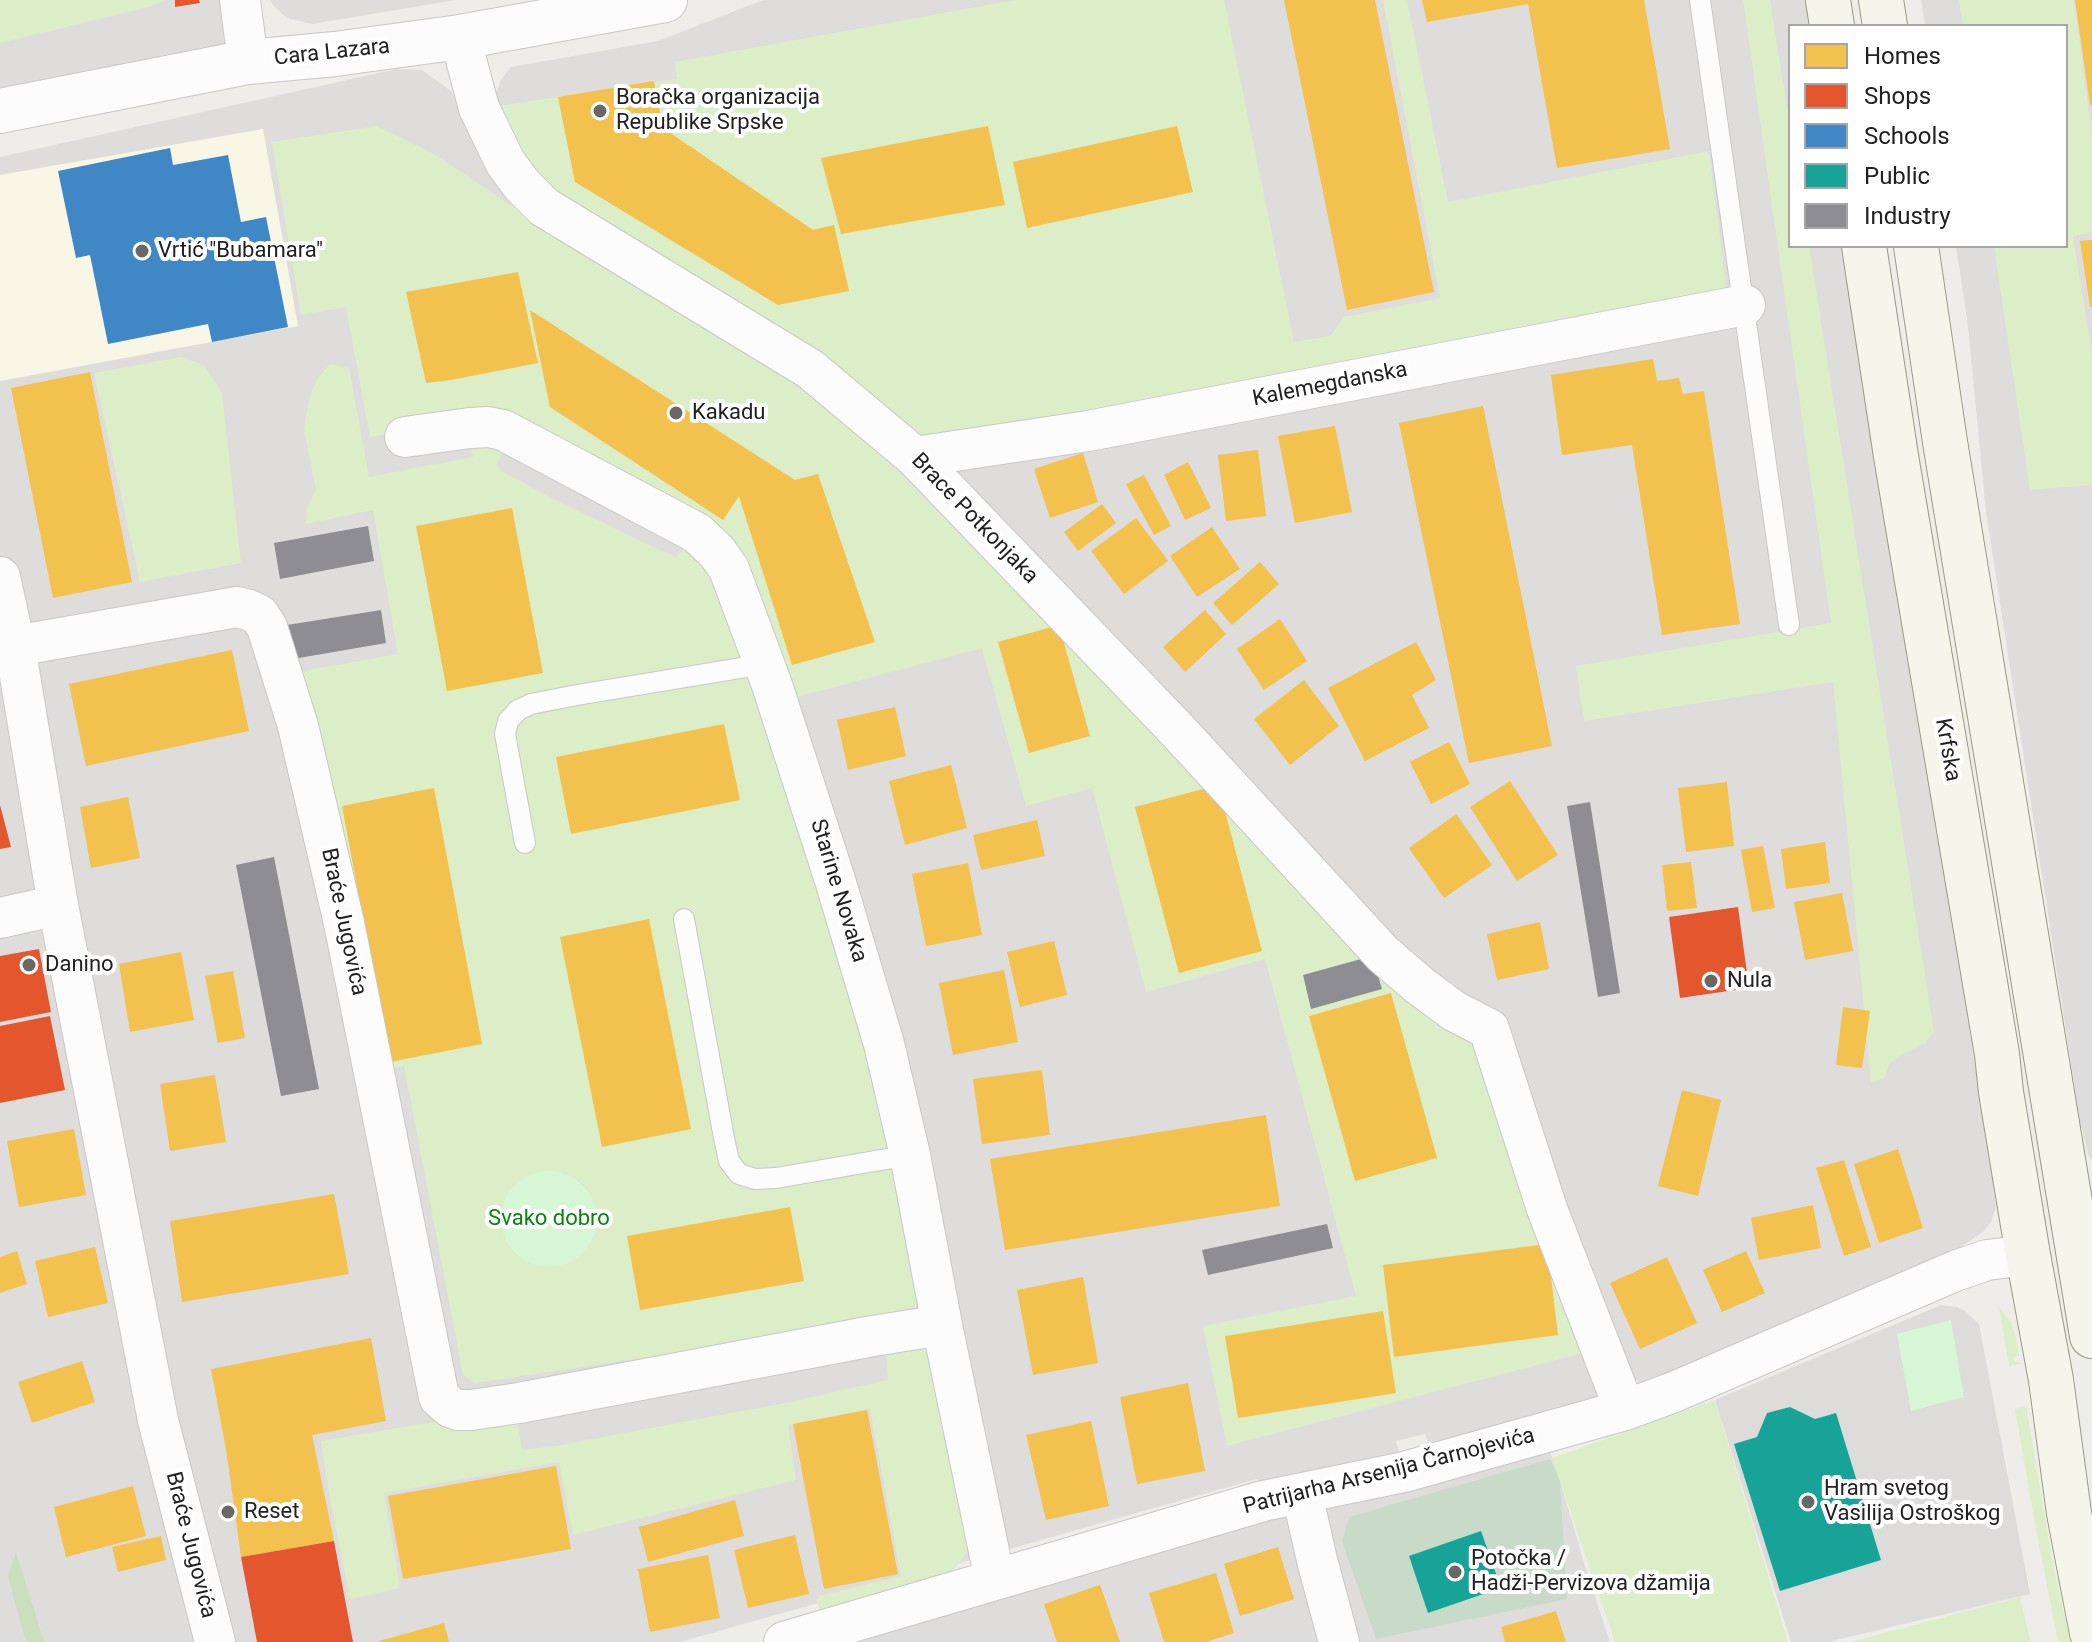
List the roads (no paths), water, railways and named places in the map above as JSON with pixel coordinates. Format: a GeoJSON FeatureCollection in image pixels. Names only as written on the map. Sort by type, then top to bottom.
{"type":"FeatureCollection","features":[{"type":"Feature","properties":{"kind":"main road"},"geometry":{"type":"LineString","coordinates":[[1828,0],[1832,24]]}},
{"type":"Feature","properties":{"kind":"main road"},"geometry":{"type":"LineString","coordinates":[[1881,0],[1885,24]]}},
{"type":"Feature","properties":{"kind":"main road","name":"Krfska"},"geometry":{"type":"LineString","coordinates":[[1864,248],[1896,456],[2051,1380],[2069,1513],[2092,1633]]}},
{"type":"Feature","properties":{"kind":"main road"},"geometry":{"type":"LineString","coordinates":[[1916,248],[1945,442],[2080,1181],[2089,1318]]}},
{"type":"Feature","properties":{"kind":"street"},"geometry":{"type":"LineString","coordinates":[[240,0],[248,62]]}},
{"type":"Feature","properties":{"kind":"street","name":"Cara Lazara"},"geometry":{"type":"LineString","coordinates":[[0,111],[248,62],[460,37],[665,0]]}},
{"type":"Feature","properties":{"kind":"street","name":"Brace Potkonjaka"},"geometry":{"type":"LineString","coordinates":[[460,37],[479,108],[505,162],[544,207],[810,369],[915,457],[1179,732],[1383,954],[1454,1011],[1489,1029],[1547,1209],[1625,1410]]}},
{"type":"Feature","properties":{"kind":"street","name":"Kalemegdanska"},"geometry":{"type":"LineString","coordinates":[[915,457],[1088,431],[1745,305]]}},
{"type":"Feature","properties":{"kind":"street","name":"Starine Novaka"},"geometry":{"type":"LineString","coordinates":[[405,437],[470,428],[503,430],[697,533],[729,569],[765,664],[884,1044],[910,1155],[995,1580]]}},
{"type":"Feature","properties":{"kind":"street","name":"Braće Jugovića"},"geometry":{"type":"LineString","coordinates":[[0,577],[15,646],[58,905],[158,1420],[215,1642]]}},
{"type":"Feature","properties":{"kind":"street","name":"Braće Jugovića"},"geometry":{"type":"LineString","coordinates":[[15,646],[237,607],[259,615],[267,627],[298,726],[344,923],[439,1397],[450,1407],[471,1410],[519,1403],[942,1325]]}},
{"type":"Feature","properties":{"kind":"street"},"geometry":{"type":"LineString","coordinates":[[0,918],[58,905]]}},
{"type":"Feature","properties":{"kind":"street"},"geometry":{"type":"LineString","coordinates":[[2089,1318],[2087,1260],[2092,1237]]}},
{"type":"Feature","properties":{"kind":"street","name":"Patrijarha Arsenija Čarnojevića"},"geometry":{"type":"LineString","coordinates":[[784,1642],[1263,1501],[1404,1472],[1625,1410],[1674,1392],[1955,1271],[1987,1260],[2028,1255]]}},
{"type":"Feature","properties":{"kind":"street"},"geometry":{"type":"LineString","coordinates":[[1302,1494],[1339,1642]]}},
{"type":"Feature","properties":{"kind":"lane"},"geometry":{"type":"LineString","coordinates":[[1700,0],[1789,625]]}},
{"type":"Feature","properties":{"kind":"lane"},"geometry":{"type":"LineString","coordinates":[[525,843],[505,734],[508,721],[518,710],[531,704],[577,695],[765,664]]}},
{"type":"Feature","properties":{"kind":"lane"},"geometry":{"type":"LineString","coordinates":[[684,919],[724,1138],[729,1161],[739,1174],[755,1179],[776,1178],[910,1155]]}},
{"type":"Feature","properties":{"kind":"place","name":"Boračka organizacija Republike Srpske"},"geometry":{"type":"Point","coordinates":[600,111]}},
{"type":"Feature","properties":{"kind":"place","name":"Vrtić \"Bubamara\""},"geometry":{"type":"Point","coordinates":[142,251]}},
{"type":"Feature","properties":{"kind":"place","name":"Kakadu"},"geometry":{"type":"Point","coordinates":[676,413]}},
{"type":"Feature","properties":{"kind":"place","name":"Danino"},"geometry":{"type":"Point","coordinates":[29,965]}},
{"type":"Feature","properties":{"kind":"place","name":"Nula"},"geometry":{"type":"Point","coordinates":[1711,981]}},
{"type":"Feature","properties":{"kind":"place","name":"Hram svetog Vasilija Ostroškog"},"geometry":{"type":"Point","coordinates":[1808,1502]}},
{"type":"Feature","properties":{"kind":"place","name":"Reset"},"geometry":{"type":"Point","coordinates":[228,1512]}},
{"type":"Feature","properties":{"kind":"place","name":"Potočka / Hadži-Pervizova džamija"},"geometry":{"type":"Point","coordinates":[1455,1572]}},
{"type":"Feature","properties":{"kind":"park label","name":"Svako dobro"},"geometry":{"type":"Point","coordinates":[549,1219]}}]}
